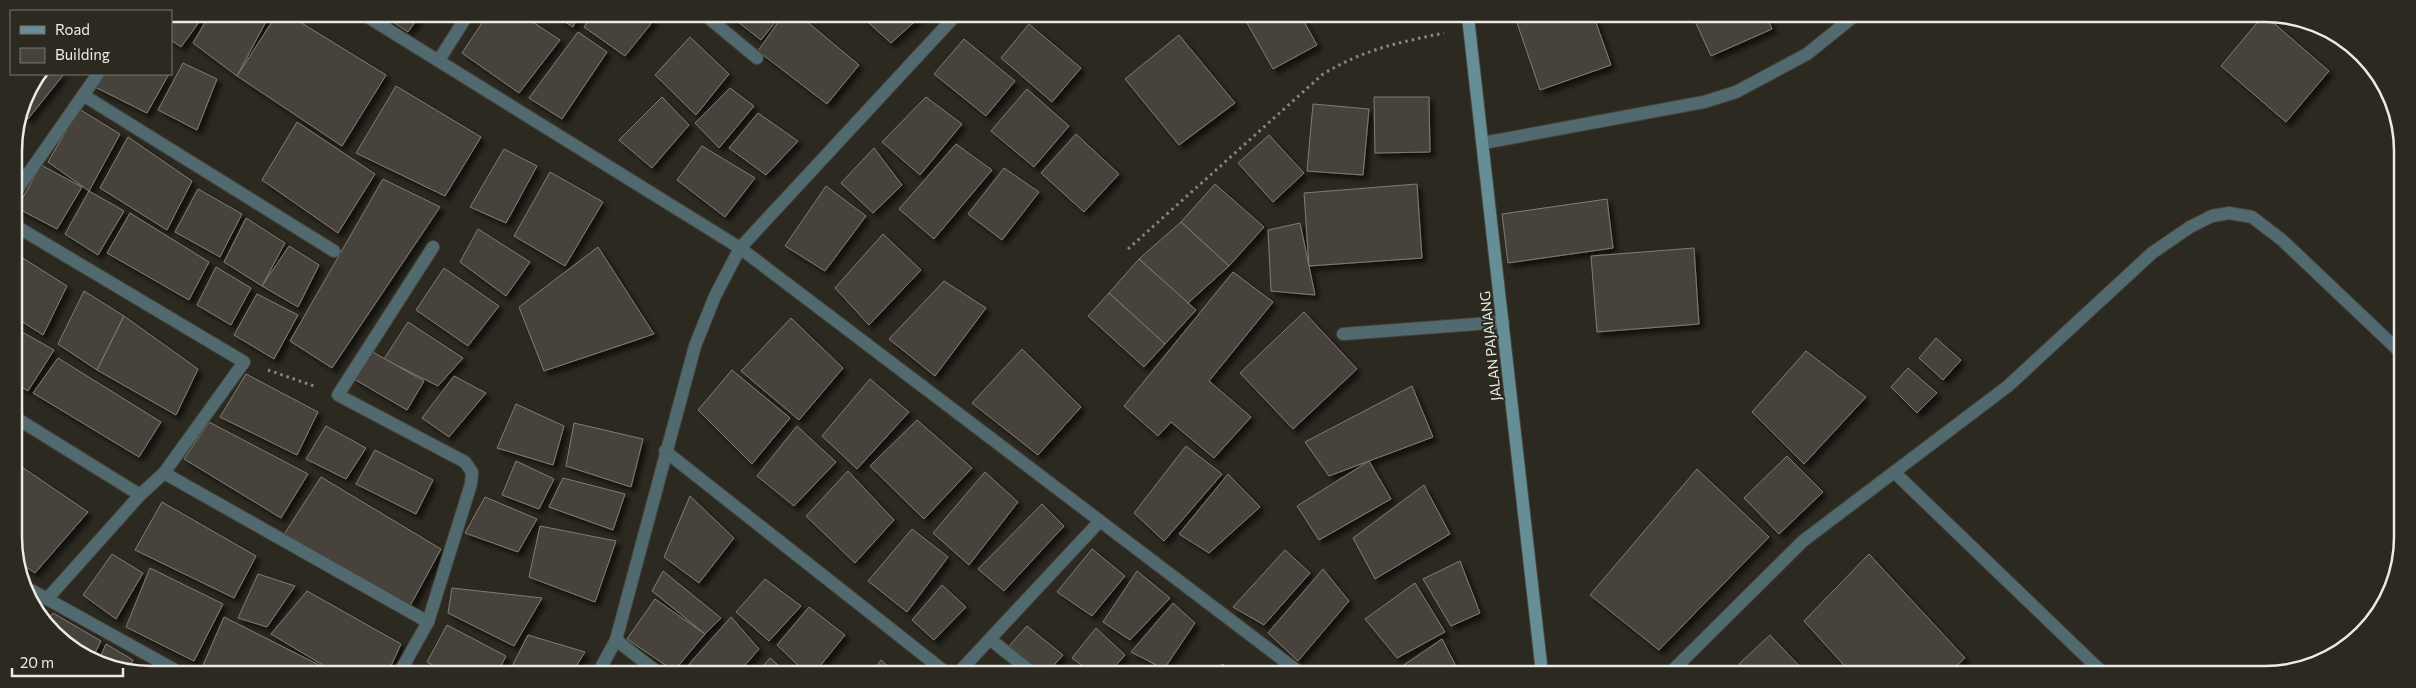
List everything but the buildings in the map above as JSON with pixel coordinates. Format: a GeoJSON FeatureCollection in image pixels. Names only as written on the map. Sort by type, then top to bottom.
{"type":"FeatureCollection","features":[{"type":"Feature","properties":{"kind":"main road","name":"JALAN PAJAIANG"},"geometry":{"type":"LineString","coordinates":[[1469,22],[1541,665]]}},
{"type":"Feature","properties":{"kind":"street"},"geometry":{"type":"LineString","coordinates":[[1483,143],[1704,102],[1736,92],[1807,54],[1847,22]]}},
{"type":"Feature","properties":{"kind":"street"},"geometry":{"type":"LineString","coordinates":[[378,23],[740,248],[1290,665]]}},
{"type":"Feature","properties":{"kind":"street"},"geometry":{"type":"LineString","coordinates":[[439,60],[462,23]]}},
{"type":"Feature","properties":{"kind":"street"},"geometry":{"type":"LineString","coordinates":[[714,23],[757,58]]}},
{"type":"Feature","properties":{"kind":"street"},"geometry":{"type":"LineString","coordinates":[[602,666],[616,640],[665,451],[695,346],[715,296],[740,248],[950,23]]}},
{"type":"Feature","properties":{"kind":"street"},"geometry":{"type":"LineString","coordinates":[[23,181],[97,75]]}},
{"type":"Feature","properties":{"kind":"street"},"geometry":{"type":"LineString","coordinates":[[83,95],[334,251]]}},
{"type":"Feature","properties":{"kind":"street"},"geometry":{"type":"LineString","coordinates":[[1678,665],[1803,540],[2008,386],[2152,253],[2190,227],[2212,216],[2229,213],[2252,217],[2282,240],[2394,347]]}},
{"type":"Feature","properties":{"kind":"street"},"geometry":{"type":"LineString","coordinates":[[23,230],[244,362],[164,473],[140,495],[47,599]]}},
{"type":"Feature","properties":{"kind":"street"},"geometry":{"type":"LineString","coordinates":[[403,666],[428,622],[471,484],[472,472],[465,462],[338,395],[433,247]]}},
{"type":"Feature","properties":{"kind":"street"},"geometry":{"type":"LineString","coordinates":[[1344,334],[1503,322]]}},
{"type":"Feature","properties":{"kind":"street"},"geometry":{"type":"LineString","coordinates":[[22,422],[140,495]]}},
{"type":"Feature","properties":{"kind":"street"},"geometry":{"type":"LineString","coordinates":[[665,451],[937,666]]}},
{"type":"Feature","properties":{"kind":"street"},"geometry":{"type":"LineString","coordinates":[[1894,472],[2095,665]]}},
{"type":"Feature","properties":{"kind":"street"},"geometry":{"type":"LineString","coordinates":[[164,473],[428,622]]}},
{"type":"Feature","properties":{"kind":"street"},"geometry":{"type":"LineString","coordinates":[[965,666],[1100,521]]}},
{"type":"Feature","properties":{"kind":"street"},"geometry":{"type":"LineString","coordinates":[[35,593],[168,666]]}},
{"type":"Feature","properties":{"kind":"street"},"geometry":{"type":"LineString","coordinates":[[616,640],[649,666]]}},
{"type":"Feature","properties":{"kind":"street"},"geometry":{"type":"LineString","coordinates":[[991,640],[1022,666]]}},
{"type":"Feature","properties":{"kind":"path"},"geometry":{"type":"LineString","coordinates":[[1128,249],[1323,74],[1343,62],[1376,48],[1468,22]]}},
{"type":"Feature","properties":{"kind":"path"},"geometry":{"type":"LineString","coordinates":[[244,362],[338,395]]}}]}
